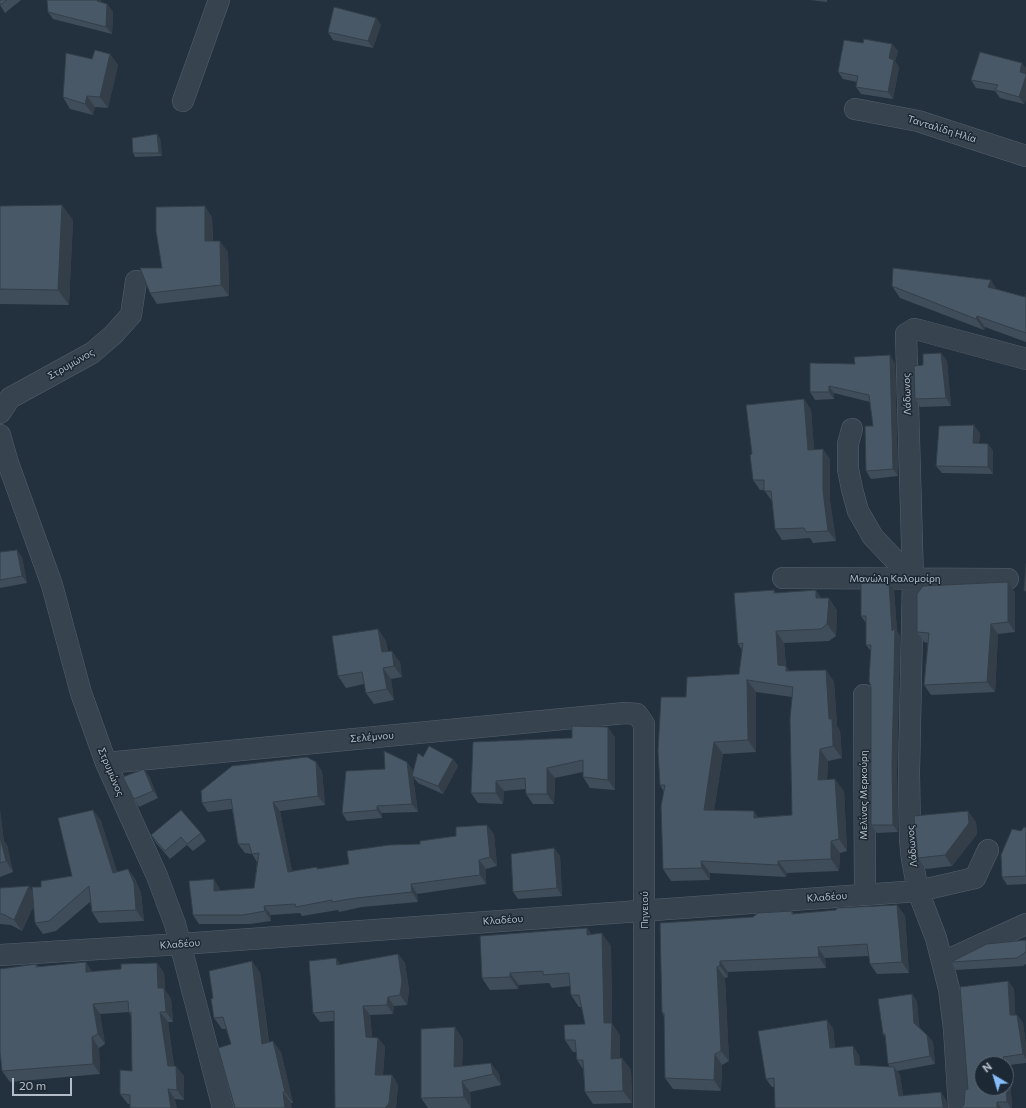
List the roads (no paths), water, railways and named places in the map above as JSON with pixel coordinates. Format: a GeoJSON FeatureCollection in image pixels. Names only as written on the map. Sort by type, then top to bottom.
{"type":"FeatureCollection","features":[{"type":"Feature","properties":{"kind":"street"},"geometry":{"type":"LineString","coordinates":[[183,101],[219,0]]}},
{"type":"Feature","properties":{"kind":"street","name":"Τανταλίδη Ηλία"},"geometry":{"type":"LineString","coordinates":[[856,109],[918,121],[1026,156]]}},
{"type":"Feature","properties":{"kind":"street","name":"Στρυμώνος"},"geometry":{"type":"LineString","coordinates":[[0,413],[10,398],[92,353],[113,334],[131,315],[136,281]]}},
{"type":"Feature","properties":{"kind":"street","name":"Λάδωνος"},"geometry":{"type":"LineString","coordinates":[[959,1108],[954,1029],[944,962],[918,891],[910,840],[909,772],[913,579],[906,334],[914,329],[919,330],[1026,359]]}},
{"type":"Feature","properties":{"kind":"street"},"geometry":{"type":"LineString","coordinates":[[852,429],[848,444],[848,469],[858,511],[874,537],[913,579]]}},
{"type":"Feature","properties":{"kind":"street","name":"Στρυμώνος"},"geometry":{"type":"LineString","coordinates":[[0,435],[52,585],[81,693],[106,763],[157,876],[181,944],[223,1108]]}},
{"type":"Feature","properties":{"kind":"street","name":"Μανώλη Καλομοίρη"},"geometry":{"type":"LineString","coordinates":[[783,578],[1008,579]]}},
{"type":"Feature","properties":{"kind":"street","name":"Μελίνας Μερκούρη"},"geometry":{"type":"LineString","coordinates":[[864,695],[865,895]]}},
{"type":"Feature","properties":{"kind":"street","name":"Σελέμνου"},"geometry":{"type":"LineString","coordinates":[[106,763],[632,712],[637,714]]}},
{"type":"Feature","properties":{"kind":"street","name":"Πηνειού"},"geometry":{"type":"LineString","coordinates":[[637,714],[644,724],[646,910],[644,1108]]}},
{"type":"Feature","properties":{"kind":"street","name":"Κλαδέου"},"geometry":{"type":"LineString","coordinates":[[0,955],[181,944],[918,891],[975,878],[988,850]]}},
{"type":"Feature","properties":{"kind":"street"},"geometry":{"type":"LineString","coordinates":[[944,962],[1026,924]]}}]}
